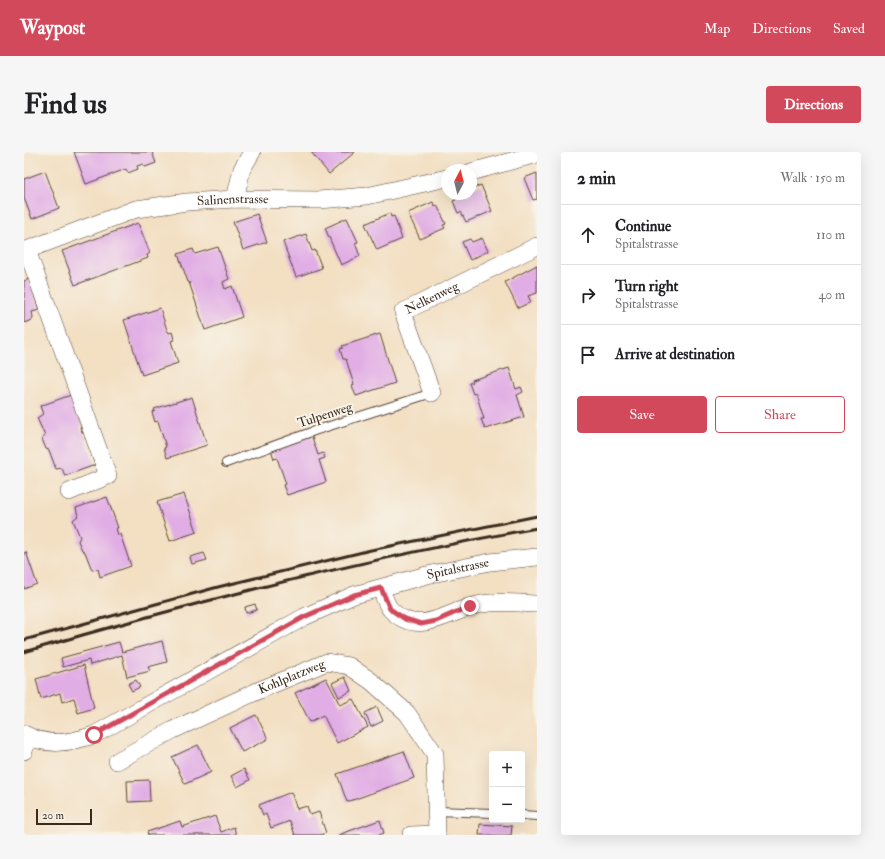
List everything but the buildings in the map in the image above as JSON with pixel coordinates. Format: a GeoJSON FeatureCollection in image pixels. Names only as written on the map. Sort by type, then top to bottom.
{"type":"FeatureCollection","features":[{"type":"Feature","properties":{"kind":"street"},"geometry":{"type":"LineString","coordinates":[[236,199],[242,169],[252,152]]}},
{"type":"Feature","properties":{"kind":"street"},"geometry":{"type":"LineString","coordinates":[[477,170],[537,154]]}},
{"type":"Feature","properties":{"kind":"street","name":"Salinenstrasse"},"geometry":{"type":"LineString","coordinates":[[25,250],[131,210],[187,202],[236,199],[319,200],[367,196],[441,179]]}},
{"type":"Feature","properties":{"kind":"street","name":"Nelkenweg"},"geometry":{"type":"LineString","coordinates":[[432,393],[403,312],[537,246]]}},
{"type":"Feature","properties":{"kind":"street"},"geometry":{"type":"LineString","coordinates":[[25,250],[108,476],[69,492]]}},
{"type":"Feature","properties":{"kind":"street","name":"Spitalstrasse"},"geometry":{"type":"LineString","coordinates":[[25,740],[60,744],[94,735],[304,617],[354,595],[427,575],[490,562],[537,557]]}},
{"type":"Feature","properties":{"kind":"street"},"geometry":{"type":"LineString","coordinates":[[381,588],[390,609],[405,619],[421,624],[436,621],[470,606],[489,603],[537,604]]}},
{"type":"Feature","properties":{"kind":"street","name":"Kohlplatzweg"},"geometry":{"type":"LineString","coordinates":[[116,761],[173,730],[262,689],[327,662],[349,666],[371,681],[407,713],[435,754],[437,835],[411,835]]}},
{"type":"Feature","properties":{"kind":"lane","name":"Tulpenweg"},"geometry":{"type":"LineString","coordinates":[[226,463],[314,431],[432,393]]}},
{"type":"Feature","properties":{"kind":"lane"},"geometry":{"type":"LineString","coordinates":[[437,811],[489,814]]}},
{"type":"Feature","properties":{"kind":"lane"},"geometry":{"type":"LineString","coordinates":[[525,815],[537,816]]}},
{"type":"Feature","properties":{"kind":"railway"},"geometry":{"type":"LineString","coordinates":[[24,640],[218,587],[371,550],[537,516]]}},
{"type":"Feature","properties":{"kind":"railway"},"geometry":{"type":"LineString","coordinates":[[24,652],[151,616],[279,583],[408,553],[537,528]]}},
{"type":"Feature","properties":{"kind":"route"},"geometry":{"type":"LineString","coordinates":[[94,735],[304,617],[354,595],[381,588],[390,609],[405,619],[421,624],[436,621],[470,606]]}}]}
